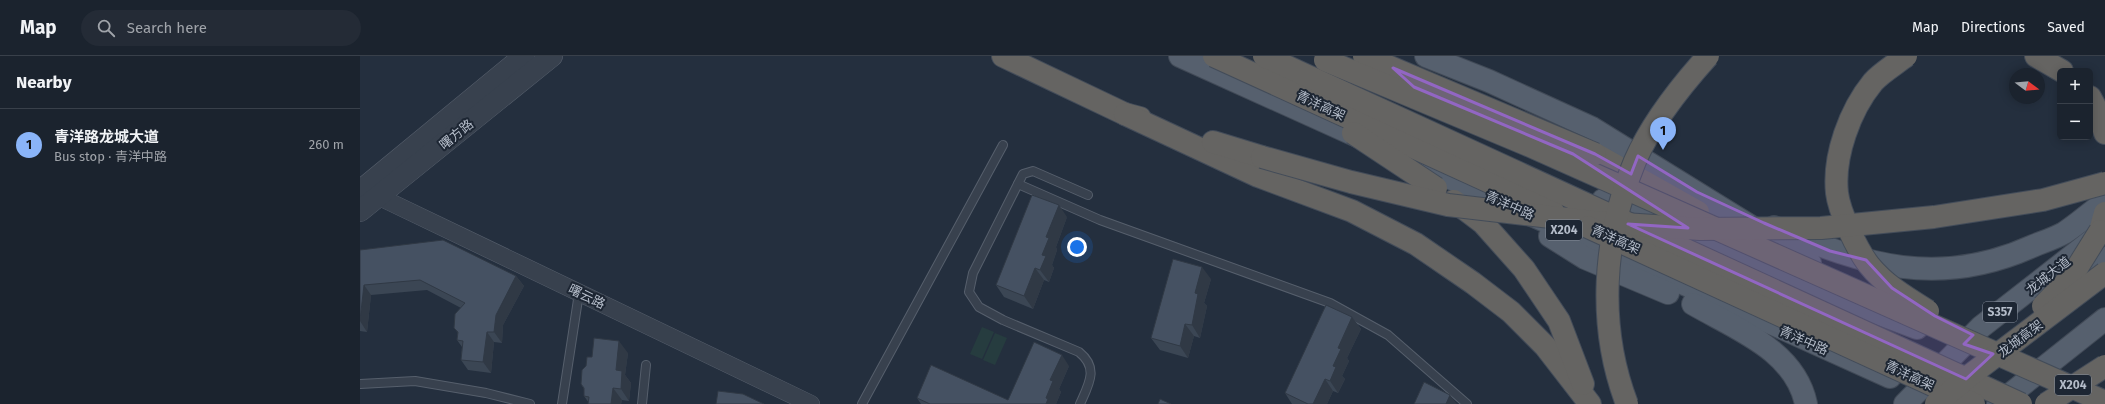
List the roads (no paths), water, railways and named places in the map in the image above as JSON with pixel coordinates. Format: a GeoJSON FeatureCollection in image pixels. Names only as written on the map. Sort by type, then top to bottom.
{"type":"FeatureCollection","features":[{"type":"Feature","properties":{"kind":"highway"},"geometry":{"type":"LineString","coordinates":[[1003,56],[1258,176],[1352,211],[1416,244],[1473,283],[1511,312],[1546,346],[1589,404]]}},
{"type":"Feature","properties":{"kind":"highway"},"geometry":{"type":"LineString","coordinates":[[1209,56],[1360,137],[1436,188],[1483,223],[1524,269],[1559,321],[1589,404]]}},
{"type":"Feature","properties":{"kind":"highway","name":"青洋高架"},"geometry":{"type":"LineString","coordinates":[[1214,56],[1746,298],[1972,404]]}},
{"type":"Feature","properties":{"kind":"highway","name":"青洋高架"},"geometry":{"type":"LineString","coordinates":[[1264,56],[2021,404]]}},
{"type":"Feature","properties":{"kind":"highway"},"geometry":{"type":"LineString","coordinates":[[1316,56],[1528,145],[1788,262],[2099,399]]}},
{"type":"Feature","properties":{"kind":"highway"},"geometry":{"type":"LineString","coordinates":[[1364,56],[1595,154],[1788,262]]}},
{"type":"Feature","properties":{"kind":"highway"},"geometry":{"type":"LineString","coordinates":[[1627,404],[1610,344],[1607,302],[1610,253],[1620,204],[1636,160],[1659,118],[1708,56]]}},
{"type":"Feature","properties":{"kind":"highway"},"geometry":{"type":"LineString","coordinates":[[1906,56],[1873,82],[1850,119],[1840,151],[1837,193],[1852,235],[1869,264],[1892,288],[1935,316],[2099,399]]}},
{"type":"Feature","properties":{"kind":"highway"},"geometry":{"type":"LineString","coordinates":[[2036,56],[2057,68]]}},
{"type":"Feature","properties":{"kind":"highway"},"geometry":{"type":"LineString","coordinates":[[2093,103],[2105,133]]}},
{"type":"Feature","properties":{"kind":"highway"},"geometry":{"type":"LineString","coordinates":[[1125,114],[1270,159],[1440,203],[1593,222],[1700,229],[1821,228],[1934,217],[2043,200],[2105,183]]}},
{"type":"Feature","properties":{"kind":"highway"},"geometry":{"type":"LineString","coordinates":[[1969,376],[2022,327],[2072,276],[2100,231],[2105,213]]}},
{"type":"Feature","properties":{"kind":"highway","name":"龙城高架"},"geometry":{"type":"LineString","coordinates":[[1936,404],[1969,376],[2105,273]]}},
{"type":"Feature","properties":{"kind":"highway"},"geometry":{"type":"LineString","coordinates":[[2046,404],[2105,366]]}},
{"type":"Feature","properties":{"kind":"main road","name":"青洋中路"},"geometry":{"type":"LineString","coordinates":[[1180,56],[1832,352],[1912,397],[1948,404]]}},
{"type":"Feature","properties":{"kind":"main road","name":"X204"},"geometry":{"type":"LineString","coordinates":[[1282,56],[1606,202],[1818,291],[1910,326],[2041,371],[2099,399]]}},
{"type":"Feature","properties":{"kind":"main road"},"geometry":{"type":"LineString","coordinates":[[1378,56],[1414,86],[1573,154],[1724,251]]}},
{"type":"Feature","properties":{"kind":"main road"},"geometry":{"type":"LineString","coordinates":[[1426,56],[1489,81],[1592,128],[1910,326]]}},
{"type":"Feature","properties":{"kind":"main road"},"geometry":{"type":"LineString","coordinates":[[1463,184],[1586,258],[1693,304],[1832,352]]}},
{"type":"Feature","properties":{"kind":"main road"},"geometry":{"type":"LineString","coordinates":[[1697,192],[1830,251],[1875,263],[1919,270],[1967,268],[2015,254],[2064,233],[2105,202]]}},
{"type":"Feature","properties":{"kind":"main road","name":"龙城大道"},"geometry":{"type":"LineString","coordinates":[[1912,397],[1981,327],[2105,230]]}},
{"type":"Feature","properties":{"kind":"main road"},"geometry":{"type":"LineString","coordinates":[[1972,404],[1971,388],[1995,354],[2105,258]]}},
{"type":"Feature","properties":{"kind":"main road"},"geometry":{"type":"LineString","coordinates":[[1693,304],[1774,351],[1787,364],[1797,381],[1806,404]]}},
{"type":"Feature","properties":{"kind":"main road"},"geometry":{"type":"LineString","coordinates":[[1998,404],[2105,319]]}},
{"type":"Feature","properties":{"kind":"street","name":"曙方路"},"geometry":{"type":"LineString","coordinates":[[360,210],[367,192],[524,56]]}},
{"type":"Feature","properties":{"kind":"street","name":"曙方路"},"geometry":{"type":"LineString","coordinates":[[367,192],[552,56]]}},
{"type":"Feature","properties":{"kind":"street","name":"曙云路"},"geometry":{"type":"LineString","coordinates":[[367,192],[811,404]]}},
{"type":"Feature","properties":{"kind":"lane"},"geometry":{"type":"LineString","coordinates":[[862,404],[1003,145]]}},
{"type":"Feature","properties":{"kind":"lane"},"geometry":{"type":"LineString","coordinates":[[1080,404],[1088,388],[1091,372],[1089,359],[1079,352],[1003,320],[979,307],[969,292],[973,273],[1023,174],[1033,171],[1088,195]]}},
{"type":"Feature","properties":{"kind":"lane"},"geometry":{"type":"LineString","coordinates":[[1018,184],[1100,220],[1330,303],[1388,335],[1467,404]]}},
{"type":"Feature","properties":{"kind":"lane"},"geometry":{"type":"LineString","coordinates":[[562,404],[579,293]]}},
{"type":"Feature","properties":{"kind":"lane"},"geometry":{"type":"LineString","coordinates":[[642,404],[646,365]]}},
{"type":"Feature","properties":{"kind":"lane"},"geometry":{"type":"LineString","coordinates":[[360,384],[415,381],[486,393],[530,404]]}},
{"type":"Feature","properties":{"kind":"place","name":"青洋路龙城大道"},"geometry":{"type":"Point","coordinates":[1663,150]}}]}
